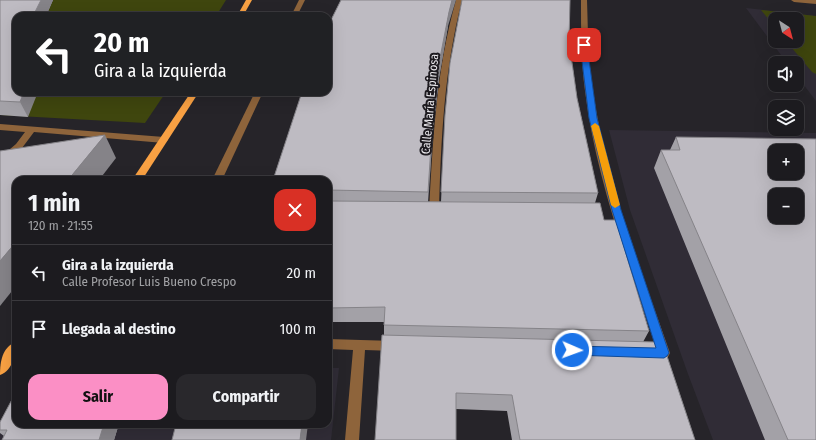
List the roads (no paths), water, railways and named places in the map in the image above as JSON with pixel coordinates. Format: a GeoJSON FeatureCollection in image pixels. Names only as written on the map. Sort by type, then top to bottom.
{"type":"FeatureCollection","features":[{"type":"Feature","properties":{"kind":"main road"},"geometry":{"type":"LineString","coordinates":[[242,12],[250,0]]}},
{"type":"Feature","properties":{"kind":"main road"},"geometry":{"type":"LineString","coordinates":[[140,176],[192,96]]}},
{"type":"Feature","properties":{"kind":"main road"},"geometry":{"type":"LineString","coordinates":[[0,370],[12,353]]}},
{"type":"Feature","properties":{"kind":"street"},"geometry":{"type":"LineString","coordinates":[[296,12],[302,0]]}},
{"type":"Feature","properties":{"kind":"street","name":"Calle María Espinosa"},"geometry":{"type":"LineString","coordinates":[[434,212],[438,113],[444,64],[452,23],[459,0]]}},
{"type":"Feature","properties":{"kind":"street"},"geometry":{"type":"LineString","coordinates":[[584,0],[582,31],[586,73],[593,118],[617,210],[664,353],[632,352]]}},
{"type":"Feature","properties":{"kind":"street"},"geometry":{"type":"LineString","coordinates":[[794,0],[816,2]]}},
{"type":"Feature","properties":{"kind":"street"},"geometry":{"type":"LineString","coordinates":[[219,176],[257,96]]}},
{"type":"Feature","properties":{"kind":"street"},"geometry":{"type":"LineString","coordinates":[[0,127],[106,134],[164,140]]}},
{"type":"Feature","properties":{"kind":"street"},"geometry":{"type":"LineString","coordinates":[[20,157],[3,160],[19,146],[32,129]]}},
{"type":"Feature","properties":{"kind":"street"},"geometry":{"type":"LineString","coordinates":[[84,142],[106,134]]}},
{"type":"Feature","properties":{"kind":"street"},"geometry":{"type":"LineString","coordinates":[[332,344],[406,346]]}},
{"type":"Feature","properties":{"kind":"street"},"geometry":{"type":"LineString","coordinates":[[352,440],[359,345]]}}]}
